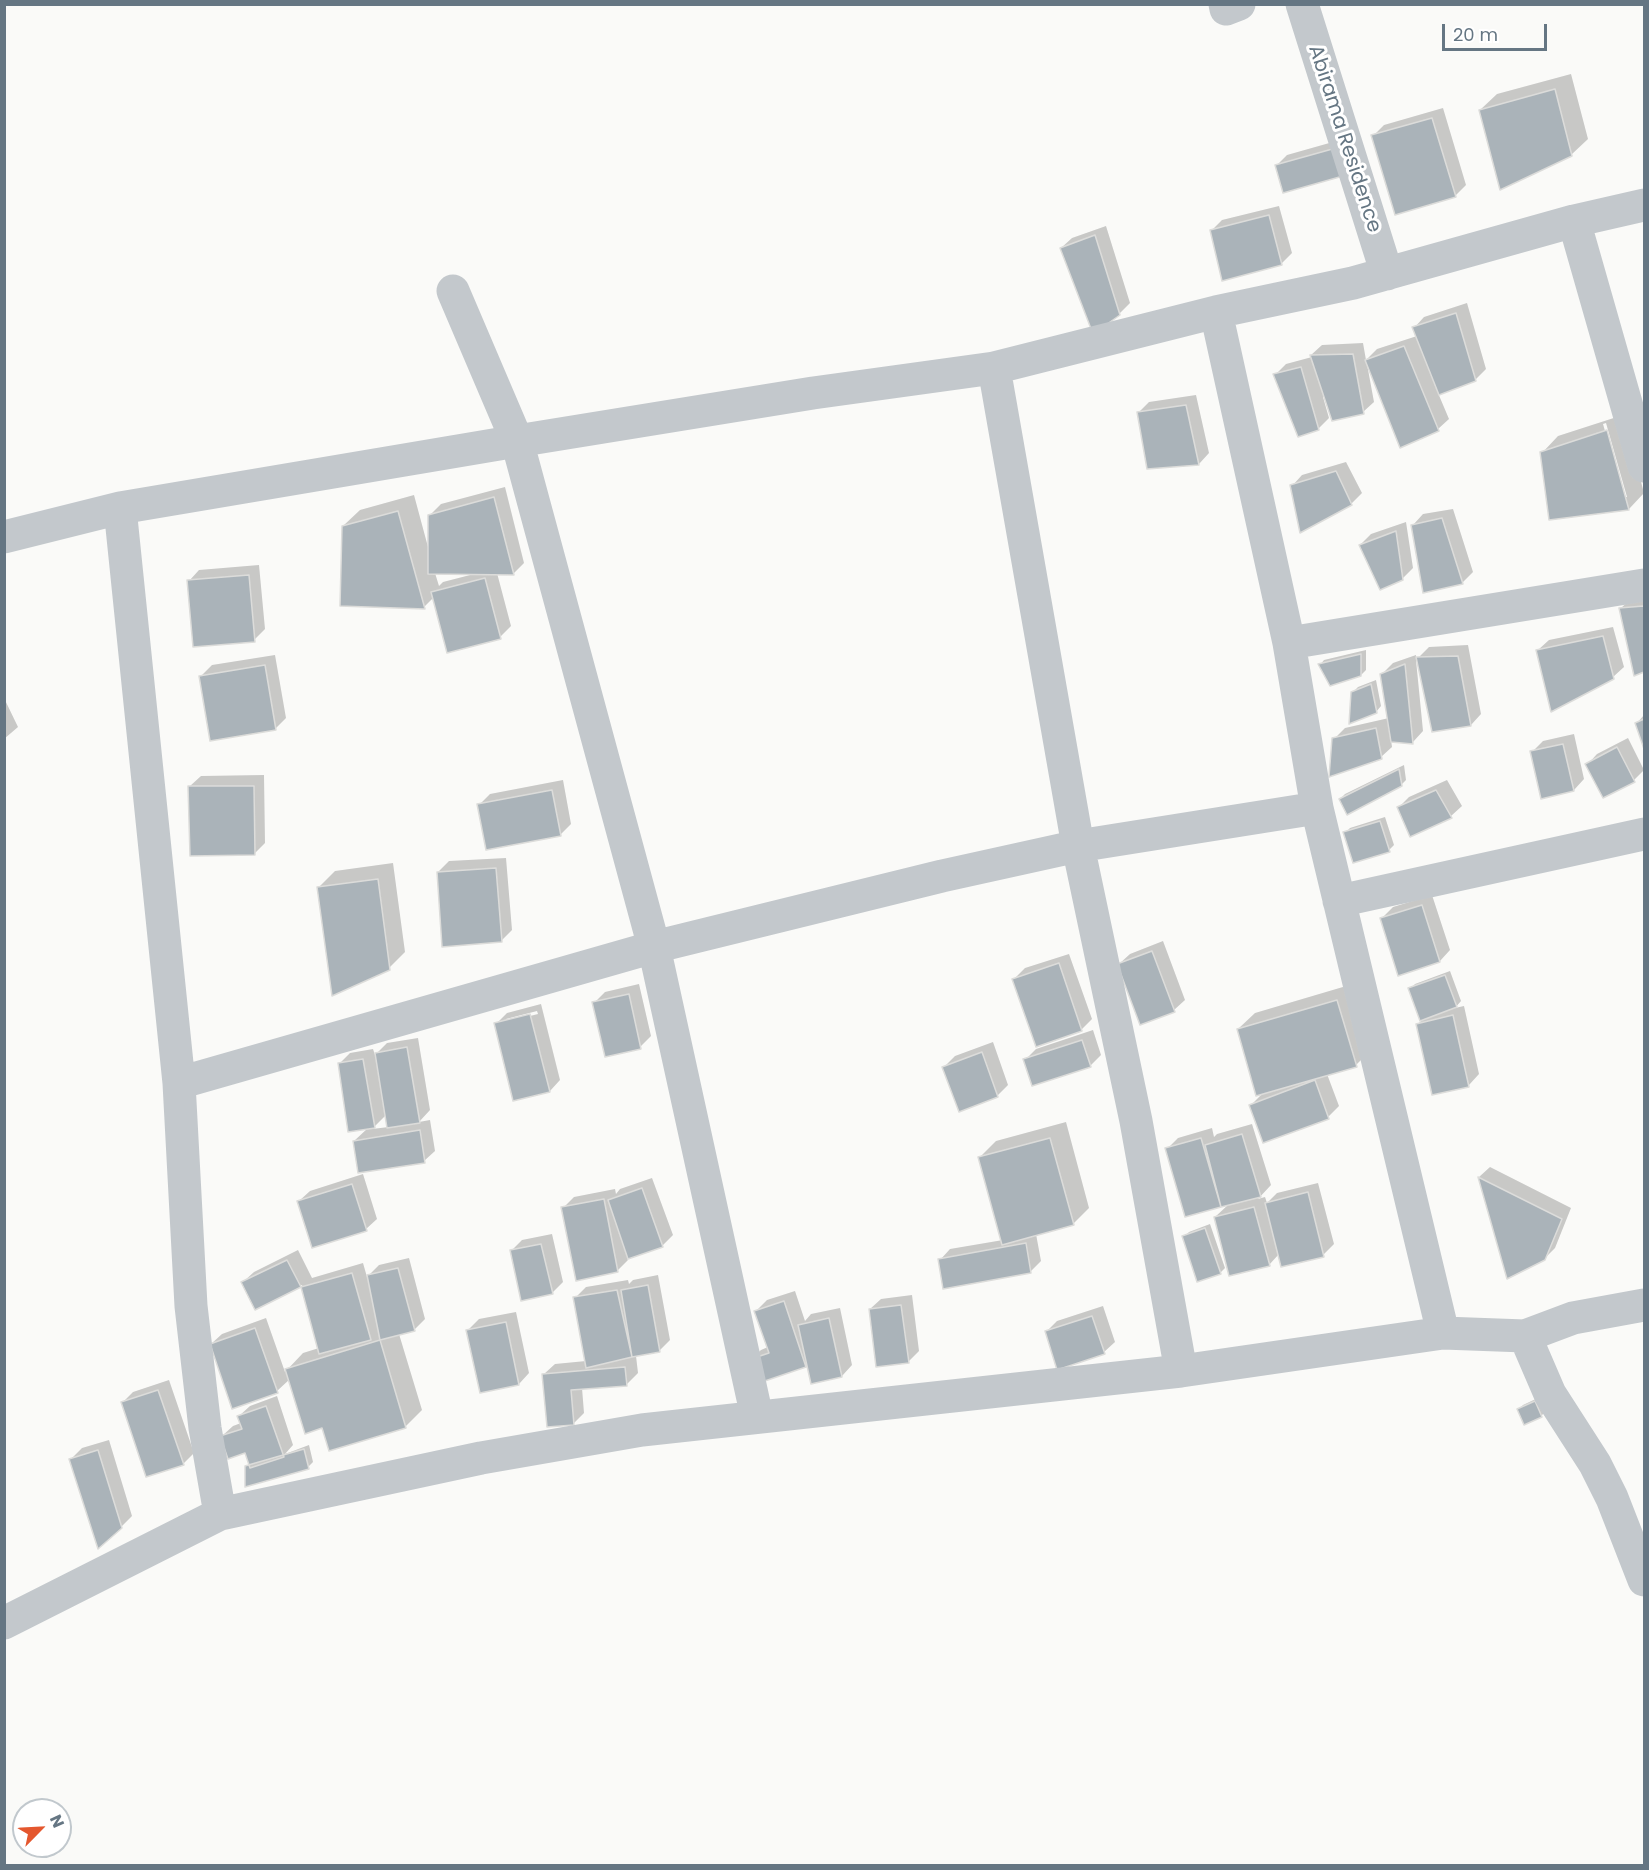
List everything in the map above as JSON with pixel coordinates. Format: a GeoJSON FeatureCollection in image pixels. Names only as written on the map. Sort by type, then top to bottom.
{"type":"FeatureCollection","features":[{"type":"Feature","properties":{"kind":"street"},"geometry":{"type":"LineString","coordinates":[[1225,4],[1226,9],[1239,4]]}},
{"type":"Feature","properties":{"kind":"street","name":"Abirama Residence"},"geometry":{"type":"LineString","coordinates":[[1302,4],[1387,274]]}},
{"type":"Feature","properties":{"kind":"street"},"geometry":{"type":"LineString","coordinates":[[4,537],[120,508],[813,393],[994,368],[1216,312],[1353,283],[1574,220],[1644,205]]}},
{"type":"Feature","properties":{"kind":"street"},"geometry":{"type":"LineString","coordinates":[[1574,220],[1644,466]]}},
{"type":"Feature","properties":{"kind":"street"},"geometry":{"type":"LineString","coordinates":[[453,291],[517,441],[654,947],[757,1417]]}},
{"type":"Feature","properties":{"kind":"street"},"geometry":{"type":"LineString","coordinates":[[1216,312],[1289,643],[1317,808],[1443,1333]]}},
{"type":"Feature","properties":{"kind":"street"},"geometry":{"type":"LineString","coordinates":[[994,368],[1078,846],[1136,1121],[1181,1371]]}},
{"type":"Feature","properties":{"kind":"street"},"geometry":{"type":"LineString","coordinates":[[120,508],[179,1083],[191,1306],[205,1428],[220,1514]]}},
{"type":"Feature","properties":{"kind":"street"},"geometry":{"type":"LineString","coordinates":[[1289,643],[1644,585]]}},
{"type":"Feature","properties":{"kind":"street"},"geometry":{"type":"LineString","coordinates":[[179,1083],[654,947],[942,876],[1078,846],[1317,808]]}},
{"type":"Feature","properties":{"kind":"street"},"geometry":{"type":"LineString","coordinates":[[1339,901],[1644,834]]}},
{"type":"Feature","properties":{"kind":"street"},"geometry":{"type":"LineString","coordinates":[[4,1623],[220,1514],[481,1458],[642,1430],[1181,1371],[1443,1333],[1525,1336],[1573,1318],[1644,1305]]}},
{"type":"Feature","properties":{"kind":"street"},"geometry":{"type":"LineString","coordinates":[[1525,1336],[1550,1394],[1595,1464],[1612,1498],[1644,1581]]}},
{"type":"Feature","properties":{"kind":"building"},"geometry":{"type":"Polygon","coordinates":[[[1555,89],[1572,156],[1500,190],[1479,110],[1555,89]]]}},
{"type":"Feature","properties":{"kind":"building"},"geometry":{"type":"Polygon","coordinates":[[[1432,118],[1456,197],[1395,215],[1371,135],[1432,118]]]}},
{"type":"Feature","properties":{"kind":"building"},"geometry":{"type":"Polygon","coordinates":[[[1336,148],[1343,176],[1283,193],[1275,165],[1336,148]]]}},
{"type":"Feature","properties":{"kind":"building"},"geometry":{"type":"Polygon","coordinates":[[[1269,215],[1282,265],[1222,281],[1210,230],[1269,215]]]}},
{"type":"Feature","properties":{"kind":"building"},"geometry":{"type":"Polygon","coordinates":[[[1095,235],[1120,315],[1093,334],[1060,248],[1095,235]]]}},
{"type":"Feature","properties":{"kind":"building"},"geometry":{"type":"Polygon","coordinates":[[[1456,313],[1476,381],[1439,395],[1412,327],[1456,313]]]}},
{"type":"Feature","properties":{"kind":"building"},"geometry":{"type":"Polygon","coordinates":[[[1404,346],[1439,431],[1400,448],[1365,360],[1404,346]]]}},
{"type":"Feature","properties":{"kind":"building"},"geometry":{"type":"Polygon","coordinates":[[[1353,354],[1364,414],[1332,421],[1310,355],[1353,354]]]}},
{"type":"Feature","properties":{"kind":"building"},"geometry":{"type":"Polygon","coordinates":[[[1301,367],[1319,430],[1298,437],[1273,374],[1301,367]]]}},
{"type":"Feature","properties":{"kind":"building"},"geometry":{"type":"Polygon","coordinates":[[[1186,405],[1199,465],[1147,469],[1137,412],[1186,405]]]}},
{"type":"Feature","properties":{"kind":"building"},"geometry":{"type":"Polygon","coordinates":[[[1607,430],[1629,510],[1549,520],[1540,452],[1607,430]]]}},
{"type":"Feature","properties":{"kind":"building"},"geometry":{"type":"Polygon","coordinates":[[[1336,471],[1352,505],[1300,533],[1290,485],[1336,471]]]}},
{"type":"Feature","properties":{"kind":"building"},"geometry":{"type":"Polygon","coordinates":[[[494,497],[514,575],[428,574],[428,515],[494,497]]]}},
{"type":"Feature","properties":{"kind":"building"},"geometry":{"type":"Polygon","coordinates":[[[398,511],[425,609],[340,606],[342,526],[398,511]]]}},
{"type":"Feature","properties":{"kind":"building"},"geometry":{"type":"Polygon","coordinates":[[[1442,518],[1463,584],[1423,593],[1411,525],[1442,518]]]}},
{"type":"Feature","properties":{"kind":"building"},"geometry":{"type":"Polygon","coordinates":[[[1396,531],[1403,580],[1380,590],[1359,545],[1396,531]]]}},
{"type":"Feature","properties":{"kind":"building"},"geometry":{"type":"Polygon","coordinates":[[[249,575],[255,642],[193,647],[187,580],[249,575]]]}},
{"type":"Feature","properties":{"kind":"building"},"geometry":{"type":"Polygon","coordinates":[[[485,578],[501,639],[447,653],[431,592],[485,578]]]}},
{"type":"Feature","properties":{"kind":"building"},"geometry":{"type":"Polygon","coordinates":[[[1644,606],[1644,672],[1634,676],[1619,608],[1644,606]]]}},
{"type":"Feature","properties":{"kind":"building"},"geometry":{"type":"Polygon","coordinates":[[[1603,636],[1614,679],[1551,712],[1536,650],[1603,636]]]}},
{"type":"Feature","properties":{"kind":"building"},"geometry":{"type":"Polygon","coordinates":[[[1361,654],[1361,676],[1330,686],[1318,664],[1361,654]]]}},
{"type":"Feature","properties":{"kind":"building"},"geometry":{"type":"Polygon","coordinates":[[[1458,656],[1471,726],[1432,732],[1416,657],[1458,656]]]}},
{"type":"Feature","properties":{"kind":"building"},"geometry":{"type":"Polygon","coordinates":[[[1405,664],[1413,744],[1391,742],[1380,674],[1405,664]]]}},
{"type":"Feature","properties":{"kind":"building"},"geometry":{"type":"Polygon","coordinates":[[[265,665],[276,730],[210,741],[199,676],[265,665]]]}},
{"type":"Feature","properties":{"kind":"building"},"geometry":{"type":"Polygon","coordinates":[[[1371,684],[1377,713],[1349,724],[1351,692],[1371,684]]]}},
{"type":"Feature","properties":{"kind":"building"},"geometry":{"type":"Polygon","coordinates":[[[1644,719],[1644,749],[1635,723],[1644,719]]]}},
{"type":"Feature","properties":{"kind":"building"},"geometry":{"type":"Polygon","coordinates":[[[1376,728],[1382,759],[1329,777],[1332,738],[1376,728]]]}},
{"type":"Feature","properties":{"kind":"building"},"geometry":{"type":"Polygon","coordinates":[[[1563,744],[1574,791],[1541,799],[1530,751],[1563,744]]]}},
{"type":"Feature","properties":{"kind":"building"},"geometry":{"type":"Polygon","coordinates":[[[1617,747],[1635,782],[1603,798],[1585,764],[1617,747]]]}},
{"type":"Feature","properties":{"kind":"building"},"geometry":{"type":"Polygon","coordinates":[[[1399,769],[1402,786],[1347,815],[1339,799],[1399,769]]]}},
{"type":"Feature","properties":{"kind":"building"},"geometry":{"type":"Polygon","coordinates":[[[188,786],[254,786],[255,855],[190,856],[188,786]]]}},
{"type":"Feature","properties":{"kind":"building"},"geometry":{"type":"Polygon","coordinates":[[[552,790],[561,836],[486,850],[477,804],[552,790]]]}},
{"type":"Feature","properties":{"kind":"building"},"geometry":{"type":"Polygon","coordinates":[[[1436,790],[1452,818],[1410,837],[1397,807],[1436,790]]]}},
{"type":"Feature","properties":{"kind":"building"},"geometry":{"type":"Polygon","coordinates":[[[1380,821],[1390,852],[1353,863],[1343,832],[1380,821]]]}},
{"type":"Feature","properties":{"kind":"building"},"geometry":{"type":"Polygon","coordinates":[[[496,868],[502,942],[442,947],[437,872],[496,868]]]}},
{"type":"Feature","properties":{"kind":"building"},"geometry":{"type":"Polygon","coordinates":[[[378,879],[390,970],[332,996],[317,887],[378,879]]]}},
{"type":"Feature","properties":{"kind":"building"},"geometry":{"type":"Polygon","coordinates":[[[1422,905],[1440,962],[1398,976],[1380,918],[1422,905]]]}},
{"type":"Feature","properties":{"kind":"building"},"geometry":{"type":"Polygon","coordinates":[[[1152,951],[1175,1012],[1140,1025],[1117,964],[1152,951]]]}},
{"type":"Feature","properties":{"kind":"building"},"geometry":{"type":"Polygon","coordinates":[[[1059,963],[1082,1031],[1036,1047],[1012,979],[1059,963]]]}},
{"type":"Feature","properties":{"kind":"building"},"geometry":{"type":"Polygon","coordinates":[[[1445,975],[1457,1007],[1420,1021],[1408,988],[1445,975]]]}},
{"type":"Feature","properties":{"kind":"building"},"geometry":{"type":"Polygon","coordinates":[[[629,994],[641,1049],[605,1057],[592,1002],[629,994]]]}},
{"type":"Feature","properties":{"kind":"building"},"geometry":{"type":"Polygon","coordinates":[[[1337,1000],[1357,1067],[1256,1096],[1237,1029],[1337,1000]]]}},
{"type":"Feature","properties":{"kind":"building"},"geometry":{"type":"Polygon","coordinates":[[[530,1014],[550,1092],[513,1101],[494,1023],[530,1014]]]}},
{"type":"Feature","properties":{"kind":"building"},"geometry":{"type":"Polygon","coordinates":[[[1453,1015],[1469,1087],[1432,1095],[1416,1024],[1453,1015]]]}},
{"type":"Feature","properties":{"kind":"building"},"geometry":{"type":"Polygon","coordinates":[[[1082,1040],[1091,1067],[1032,1086],[1023,1059],[1082,1040]]]}},
{"type":"Feature","properties":{"kind":"building"},"geometry":{"type":"Polygon","coordinates":[[[407,1047],[420,1123],[387,1128],[375,1053],[407,1047]]]}},
{"type":"Feature","properties":{"kind":"building"},"geometry":{"type":"Polygon","coordinates":[[[982,1052],[998,1097],[959,1112],[942,1067],[982,1052]]]}},
{"type":"Feature","properties":{"kind":"building"},"geometry":{"type":"Polygon","coordinates":[[[363,1059],[375,1128],[348,1132],[338,1063],[363,1059]]]}},
{"type":"Feature","properties":{"kind":"building"},"geometry":{"type":"Polygon","coordinates":[[[1315,1080],[1329,1119],[1263,1143],[1249,1105],[1315,1080]]]}},
{"type":"Feature","properties":{"kind":"building"},"geometry":{"type":"Polygon","coordinates":[[[420,1130],[425,1163],[358,1173],[353,1141],[420,1130]]]}},
{"type":"Feature","properties":{"kind":"building"},"geometry":{"type":"Polygon","coordinates":[[[1242,1134],[1261,1197],[1221,1207],[1205,1145],[1242,1134]]]}},
{"type":"Feature","properties":{"kind":"building"},"geometry":{"type":"Polygon","coordinates":[[[1050,1138],[1074,1225],[1002,1245],[978,1157],[1050,1138]]]}},
{"type":"Feature","properties":{"kind":"building"},"geometry":{"type":"Polygon","coordinates":[[[1201,1138],[1221,1207],[1185,1217],[1165,1148],[1201,1138]]]}},
{"type":"Feature","properties":{"kind":"building"},"geometry":{"type":"Polygon","coordinates":[[[1478,1177],[1562,1219],[1545,1260],[1507,1279],[1478,1177]]]}},
{"type":"Feature","properties":{"kind":"building"},"geometry":{"type":"Polygon","coordinates":[[[352,1184],[367,1231],[312,1248],[297,1201],[352,1184]]]}},
{"type":"Feature","properties":{"kind":"building"},"geometry":{"type":"Polygon","coordinates":[[[642,1188],[663,1247],[628,1259],[608,1200],[642,1188]]]}},
{"type":"Feature","properties":{"kind":"building"},"geometry":{"type":"Polygon","coordinates":[[[1308,1192],[1324,1257],[1281,1267],[1265,1203],[1308,1192]]]}},
{"type":"Feature","properties":{"kind":"building"},"geometry":{"type":"Polygon","coordinates":[[[604,1199],[618,1272],[576,1281],[561,1207],[604,1199]]]}},
{"type":"Feature","properties":{"kind":"building"},"geometry":{"type":"Polygon","coordinates":[[[1254,1207],[1270,1266],[1229,1276],[1214,1217],[1254,1207]]]}},
{"type":"Feature","properties":{"kind":"building"},"geometry":{"type":"Polygon","coordinates":[[[1205,1228],[1221,1274],[1197,1282],[1182,1236],[1205,1228]]]}},
{"type":"Feature","properties":{"kind":"building"},"geometry":{"type":"Polygon","coordinates":[[[1026,1243],[1031,1273],[943,1289],[938,1259],[1026,1243]]]}},
{"type":"Feature","properties":{"kind":"building"},"geometry":{"type":"Polygon","coordinates":[[[541,1244],[553,1294],[521,1301],[510,1250],[541,1244]]]}},
{"type":"Feature","properties":{"kind":"building"},"geometry":{"type":"Polygon","coordinates":[[[287,1260],[301,1287],[255,1310],[241,1282],[287,1260]]]}},
{"type":"Feature","properties":{"kind":"building"},"geometry":{"type":"Polygon","coordinates":[[[398,1268],[415,1331],[380,1340],[367,1275],[398,1268]]]}},
{"type":"Feature","properties":{"kind":"building"},"geometry":{"type":"Polygon","coordinates":[[[352,1273],[371,1340],[319,1354],[301,1287],[352,1273]]]}},
{"type":"Feature","properties":{"kind":"building"},"geometry":{"type":"Polygon","coordinates":[[[648,1285],[660,1352],[632,1357],[621,1290],[648,1285]]]}},
{"type":"Feature","properties":{"kind":"building"},"geometry":{"type":"Polygon","coordinates":[[[617,1290],[632,1357],[586,1368],[573,1297],[617,1290]]]}},
{"type":"Feature","properties":{"kind":"building"},"geometry":{"type":"Polygon","coordinates":[[[784,1301],[806,1367],[756,1384],[748,1360],[769,1353],[754,1311],[784,1301]]]}},
{"type":"Feature","properties":{"kind":"building"},"geometry":{"type":"Polygon","coordinates":[[[901,1305],[909,1363],[876,1367],[869,1309],[901,1305]]]}},
{"type":"Feature","properties":{"kind":"building"},"geometry":{"type":"Polygon","coordinates":[[[1092,1316],[1105,1354],[1057,1370],[1045,1331],[1092,1316]]]}},
{"type":"Feature","properties":{"kind":"building"},"geometry":{"type":"Polygon","coordinates":[[[829,1318],[842,1377],[811,1384],[798,1325],[829,1318]]]}},
{"type":"Feature","properties":{"kind":"building"},"geometry":{"type":"Polygon","coordinates":[[[506,1322],[519,1385],[480,1393],[466,1330],[506,1322]]]}},
{"type":"Feature","properties":{"kind":"building"},"geometry":{"type":"Polygon","coordinates":[[[255,1328],[278,1393],[232,1409],[210,1344],[255,1328]]]}},
{"type":"Feature","properties":{"kind":"building"},"geometry":{"type":"Polygon","coordinates":[[[380,1340],[406,1428],[329,1451],[322,1428],[305,1434],[285,1369],[380,1340]]]}},
{"type":"Feature","properties":{"kind":"building"},"geometry":{"type":"Polygon","coordinates":[[[625,1367],[627,1386],[571,1390],[574,1425],[547,1427],[542,1374],[625,1367]]]}},
{"type":"Feature","properties":{"kind":"building"},"geometry":{"type":"Polygon","coordinates":[[[158,1390],[184,1465],[146,1477],[121,1402],[158,1390]]]}},
{"type":"Feature","properties":{"kind":"building"},"geometry":{"type":"Polygon","coordinates":[[[1535,1401],[1542,1417],[1524,1425],[1517,1409],[1535,1401]]]}},
{"type":"Feature","properties":{"kind":"building"},"geometry":{"type":"Polygon","coordinates":[[[266,1406],[284,1457],[250,1468],[245,1453],[228,1459],[220,1436],[242,1429],[237,1416],[266,1406]]]}},
{"type":"Feature","properties":{"kind":"building"},"geometry":{"type":"Polygon","coordinates":[[[304,1449],[309,1469],[245,1487],[245,1466],[304,1449]]]}},
{"type":"Feature","properties":{"kind":"building"},"geometry":{"type":"Polygon","coordinates":[[[98,1450],[122,1528],[98,1549],[69,1459],[98,1450]]]}}]}
